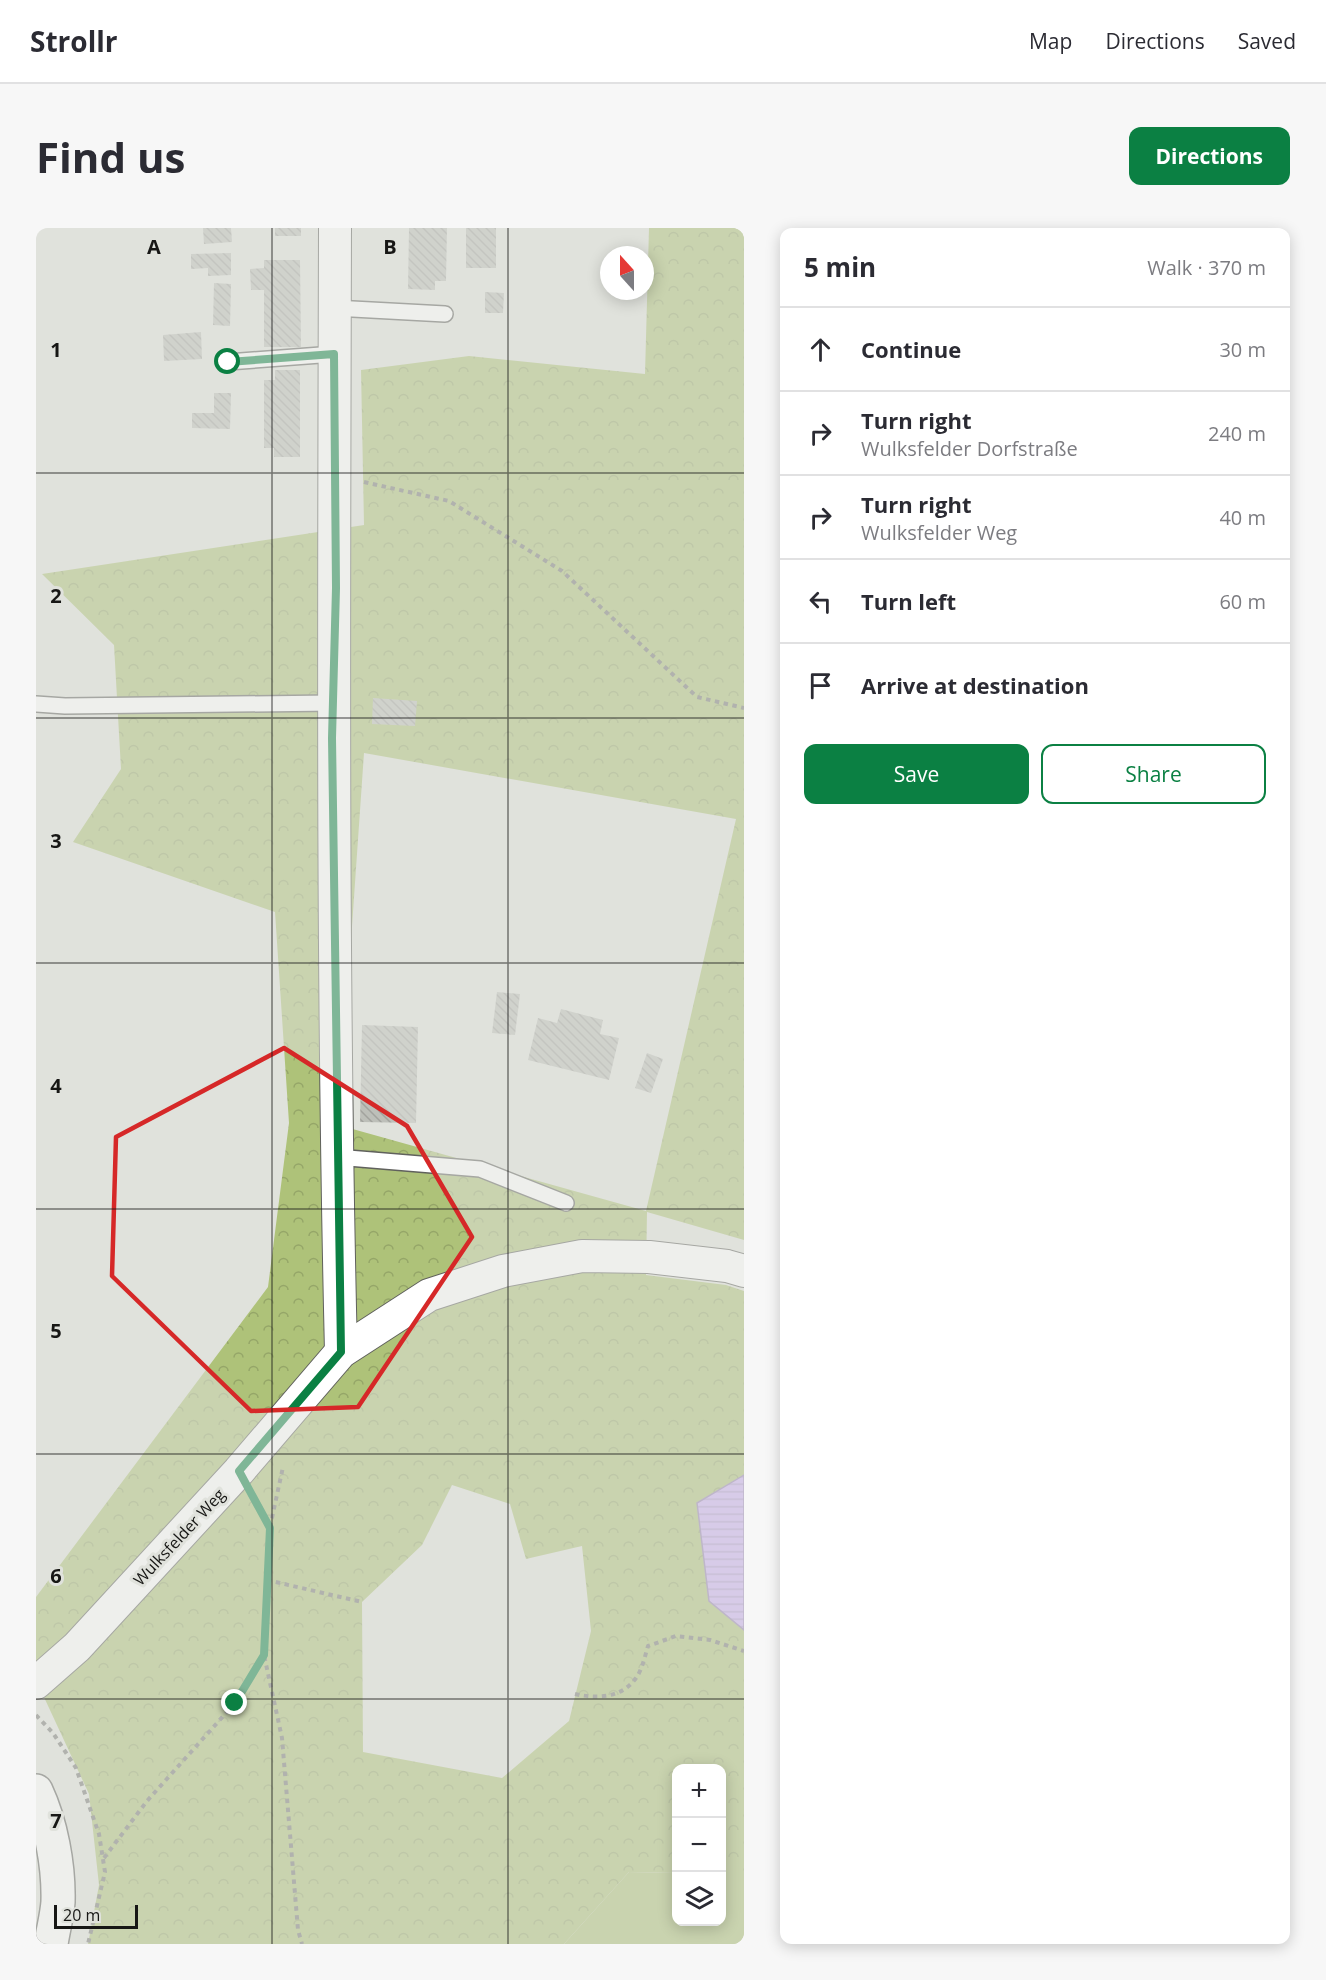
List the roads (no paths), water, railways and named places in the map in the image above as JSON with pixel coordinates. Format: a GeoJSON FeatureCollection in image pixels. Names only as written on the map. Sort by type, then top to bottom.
{"type":"FeatureCollection","features":[{"type":"Feature","properties":{"kind":"main road"},"geometry":{"type":"LineString","coordinates":[[36,1791],[48,1820],[58,1902],[51,1944]]}},
{"type":"Feature","properties":{"kind":"street"},"geometry":{"type":"LineString","coordinates":[[335,228],[336,588],[333,703],[336,1157],[341,1352]]}},
{"type":"Feature","properties":{"kind":"street","name":"Wulksfelder Weg"},"geometry":{"type":"LineString","coordinates":[[36,1683],[77,1647],[239,1471],[341,1352],[429,1295],[503,1271],[582,1256],[649,1257],[727,1266],[744,1271]]}},
{"type":"Feature","properties":{"kind":"lane"},"geometry":{"type":"LineString","coordinates":[[334,308],[445,314]]}},
{"type":"Feature","properties":{"kind":"lane"},"geometry":{"type":"LineString","coordinates":[[228,362],[334,354]]}},
{"type":"Feature","properties":{"kind":"lane"},"geometry":{"type":"LineString","coordinates":[[36,704],[65,706],[333,703]]}},
{"type":"Feature","properties":{"kind":"lane"},"geometry":{"type":"LineString","coordinates":[[336,1157],[480,1168],[566,1203]]}}]}
